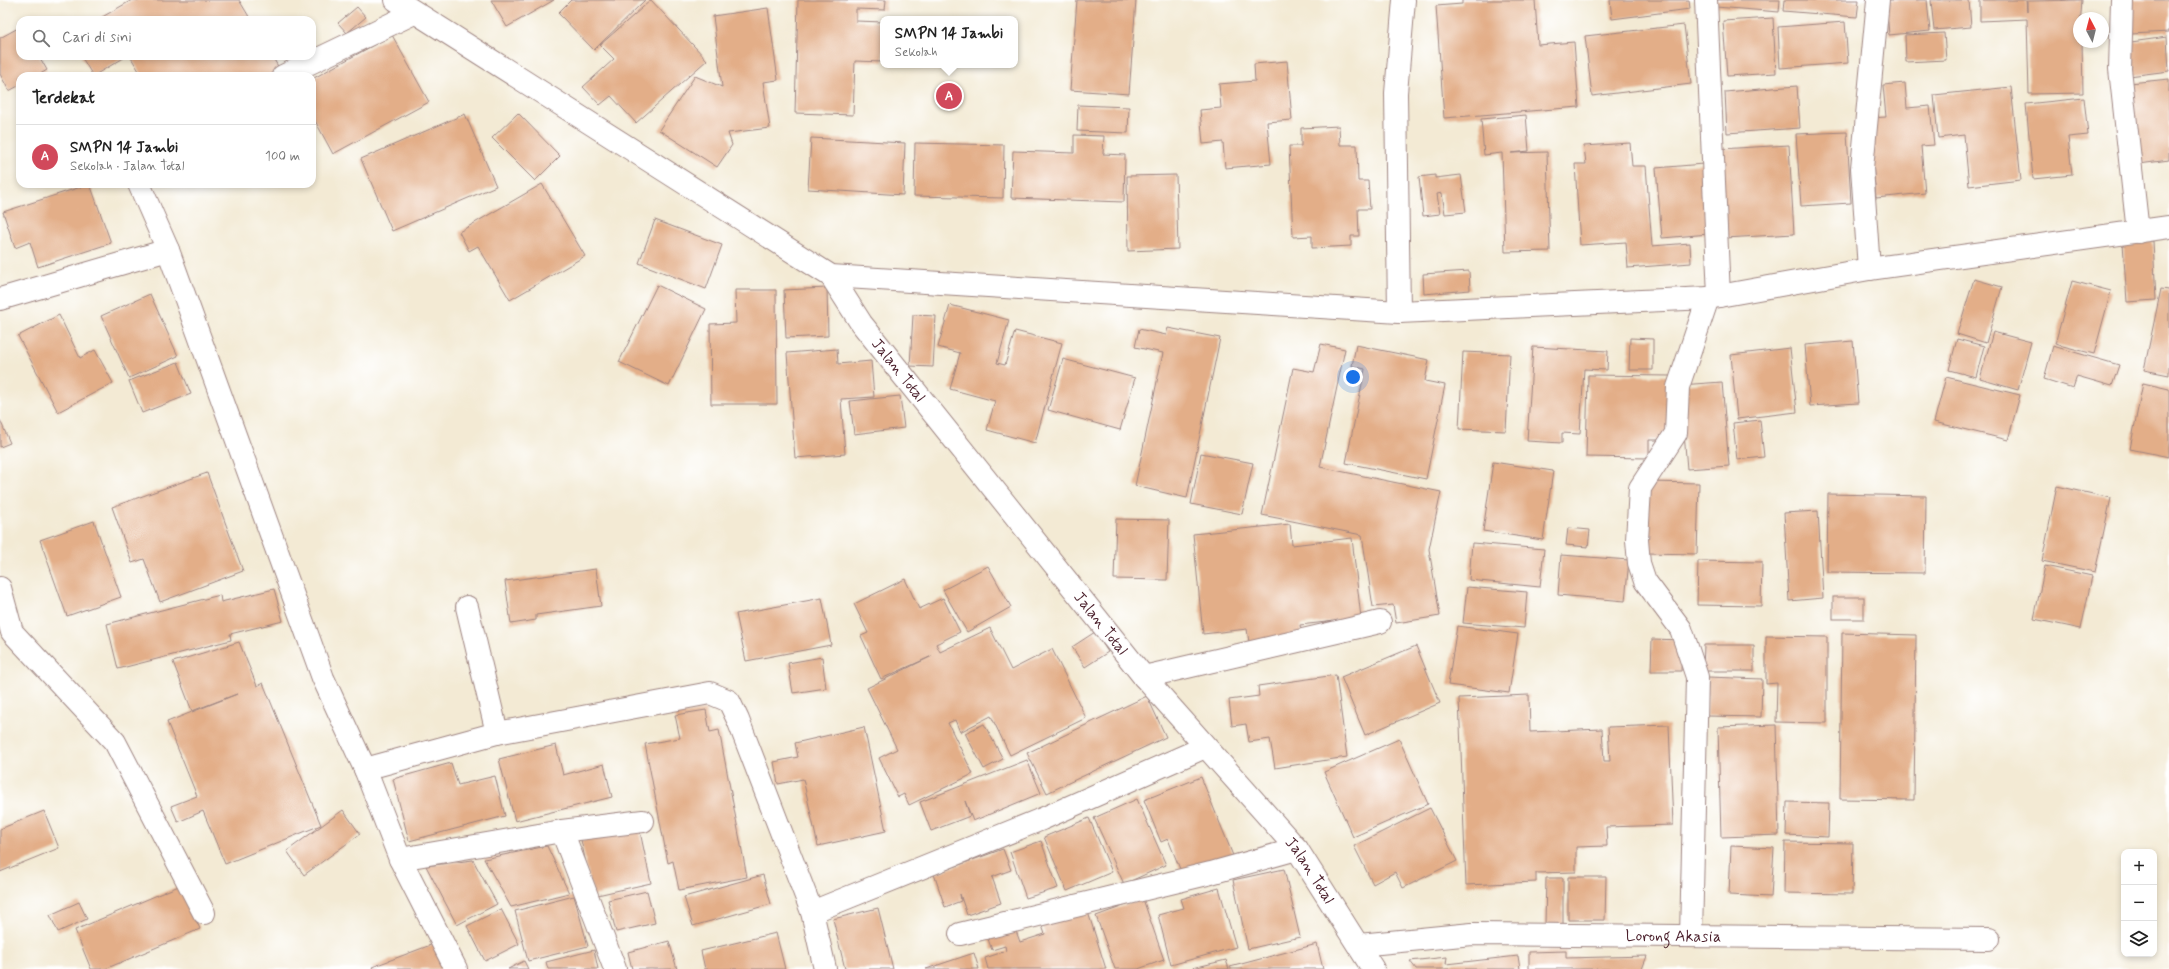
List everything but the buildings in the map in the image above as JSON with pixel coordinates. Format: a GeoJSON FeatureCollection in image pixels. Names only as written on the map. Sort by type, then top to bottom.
{"type":"FeatureCollection","features":[{"type":"Feature","properties":{"kind":"street"},"geometry":{"type":"LineString","coordinates":[[396,0],[414,13],[831,276],[1399,312],[1713,297],[1869,269],[2169,227]]}},
{"type":"Feature","properties":{"kind":"street"},"geometry":{"type":"LineString","coordinates":[[1399,312],[1396,93],[1404,0]]}},
{"type":"Feature","properties":{"kind":"street"},"geometry":{"type":"LineString","coordinates":[[1692,936],[1697,677],[1681,629],[1646,580],[1639,563],[1637,540],[1640,488],[1676,433],[1678,387],[1713,297],[1706,0]]}},
{"type":"Feature","properties":{"kind":"street"},"geometry":{"type":"LineString","coordinates":[[1869,269],[1862,168],[1878,0]]}},
{"type":"Feature","properties":{"kind":"street"},"geometry":{"type":"LineString","coordinates":[[2122,0],[2120,69],[2138,232]]}},
{"type":"Feature","properties":{"kind":"street"},"geometry":{"type":"LineString","coordinates":[[291,72],[414,13]]}},
{"type":"Feature","properties":{"kind":"street"},"geometry":{"type":"LineString","coordinates":[[140,188],[168,250],[323,678],[365,769],[400,859],[456,969]]}},
{"type":"Feature","properties":{"kind":"street"},"geometry":{"type":"LineString","coordinates":[[0,298],[168,250]]}},
{"type":"Feature","properties":{"kind":"street","name":"Jalan Total"},"geometry":{"type":"LineString","coordinates":[[831,276],[862,323],[1144,677],[1296,849],[1373,969]]}},
{"type":"Feature","properties":{"kind":"street"},"geometry":{"type":"LineString","coordinates":[[0,588],[12,632],[115,742],[204,913]]}},
{"type":"Feature","properties":{"kind":"street"},"geometry":{"type":"LineString","coordinates":[[466,608],[497,733]]}},
{"type":"Feature","properties":{"kind":"street"},"geometry":{"type":"LineString","coordinates":[[1144,677],[1380,622]]}},
{"type":"Feature","properties":{"kind":"street"},"geometry":{"type":"LineString","coordinates":[[365,769],[497,733],[710,693],[730,702],[812,912],[825,969]]}},
{"type":"Feature","properties":{"kind":"street"},"geometry":{"type":"LineString","coordinates":[[812,912],[1042,819],[1205,747]]}},
{"type":"Feature","properties":{"kind":"street"},"geometry":{"type":"LineString","coordinates":[[400,859],[562,831],[643,821]]}},
{"type":"Feature","properties":{"kind":"street"},"geometry":{"type":"LineString","coordinates":[[562,831],[615,969]]}},
{"type":"Feature","properties":{"kind":"street"},"geometry":{"type":"LineString","coordinates":[[960,934],[1210,873],[1296,849]]}},
{"type":"Feature","properties":{"kind":"street","name":"Lorong Akasia"},"geometry":{"type":"LineString","coordinates":[[1358,945],[1472,934],[1989,939]]}},
{"type":"Feature","properties":{"kind":"place","name":"SMPN 14 Jambi"},"geometry":{"type":"Point","coordinates":[949,96]}}]}
